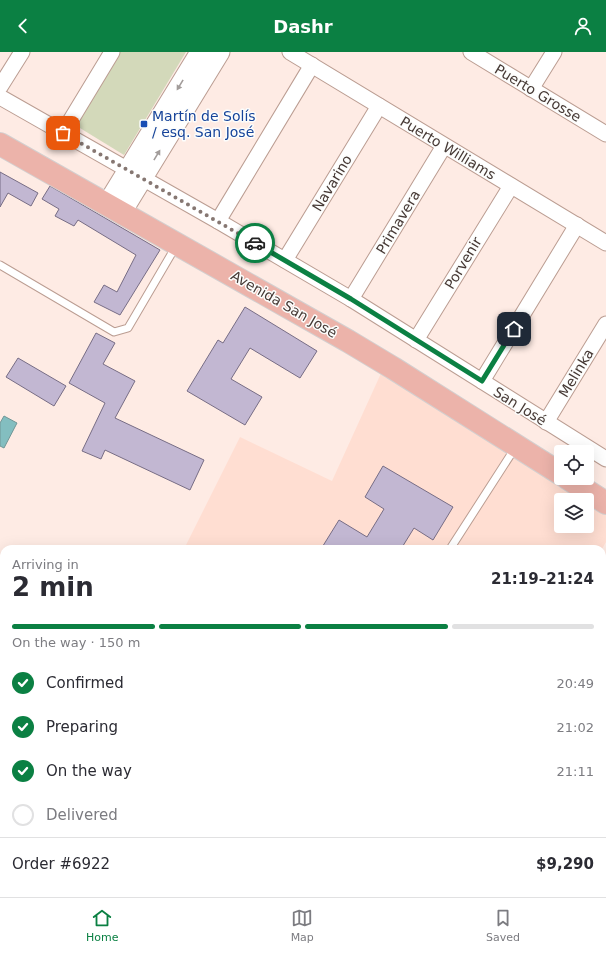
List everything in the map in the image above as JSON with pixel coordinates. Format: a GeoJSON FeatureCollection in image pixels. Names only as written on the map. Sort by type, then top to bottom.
{"type":"FeatureCollection","features":[{"type":"Feature","properties":{"kind":"main road","name":"Avenida San José"},"geometry":{"type":"LineString","coordinates":[[0,144],[348,341],[554,470]]}},
{"type":"Feature","properties":{"kind":"main road"},"geometry":{"type":"LineString","coordinates":[[577,485],[606,503]]}},
{"type":"Feature","properties":{"kind":"street"},"geometry":{"type":"LineString","coordinates":[[0,87],[22,52]]}},
{"type":"Feature","properties":{"kind":"street"},"geometry":{"type":"LineString","coordinates":[[63,133],[112,52]]}},
{"type":"Feature","properties":{"kind":"street"},"geometry":{"type":"LineString","coordinates":[[136,174],[200,52]]}},
{"type":"Feature","properties":{"kind":"street"},"geometry":{"type":"LineString","coordinates":[[115,208],[136,174],[220,52]]}},
{"type":"Feature","properties":{"kind":"street","name":"Puerto Williams"},"geometry":{"type":"LineString","coordinates":[[290,52],[606,243]]}},
{"type":"Feature","properties":{"kind":"street","name":"Puerto Grosse"},"geometry":{"type":"LineString","coordinates":[[471,52],[606,134]]}},
{"type":"Feature","properties":{"kind":"street"},"geometry":{"type":"LineString","coordinates":[[531,89],[554,52]]}},
{"type":"Feature","properties":{"kind":"street"},"geometry":{"type":"LineString","coordinates":[[218,221],[312,65]]}},
{"type":"Feature","properties":{"kind":"street","name":"San José"},"geometry":{"type":"LineString","coordinates":[[0,97],[218,221],[351,299],[606,459]]}},
{"type":"Feature","properties":{"kind":"street","name":"Navarino"},"geometry":{"type":"LineString","coordinates":[[285,260],[379,106]]}},
{"type":"Feature","properties":{"kind":"street","name":"Primavera"},"geometry":{"type":"LineString","coordinates":[[351,299],[444,146]]}},
{"type":"Feature","properties":{"kind":"street","name":"Porvenir"},"geometry":{"type":"LineString","coordinates":[[416,340],[511,186]]}},
{"type":"Feature","properties":{"kind":"street"},"geometry":{"type":"LineString","coordinates":[[482,381],[576,226]]}},
{"type":"Feature","properties":{"kind":"street","name":"Melinka"},"geometry":{"type":"LineString","coordinates":[[546,422],[606,324]]}},
{"type":"Feature","properties":{"kind":"lane"},"geometry":{"type":"LineString","coordinates":[[0,265],[114,332],[128,328],[177,243]]}},
{"type":"Feature","properties":{"kind":"lane"},"geometry":{"type":"LineString","coordinates":[[453,545],[516,446]]}},
{"type":"Feature","properties":{"kind":"shaded area"},"geometry":{"type":"Polygon","coordinates":[[[383,369],[554,479],[554,485],[563,485],[575,493],[554,493],[554,533],[594,533],[594,505],[606,513],[606,542],[604,545],[186,545],[240,437],[332,481],[383,369]]]}},
{"type":"Feature","properties":{"kind":"green space"},"geometry":{"type":"Polygon","coordinates":[[[118,52],[186,52],[124,155],[75,125],[118,52]]]}},
{"type":"Feature","properties":{"kind":"water"},"geometry":{"type":"Polygon","coordinates":[[[4,416],[17,423],[4,448],[0,446],[0,423],[4,416]]]}},
{"type":"Feature","properties":{"kind":"building"},"geometry":{"type":"Polygon","coordinates":[[[0,172],[38,193],[31,206],[8,193],[0,207],[0,172]]]}},
{"type":"Feature","properties":{"kind":"building"},"geometry":{"type":"Polygon","coordinates":[[[50,186],[160,250],[120,315],[94,302],[104,285],[117,292],[136,255],[78,220],[74,226],[55,216],[59,209],[42,199],[50,186]]]}},
{"type":"Feature","properties":{"kind":"building"},"geometry":{"type":"Polygon","coordinates":[[[245,307],[317,351],[300,378],[250,348],[231,379],[262,397],[245,425],[187,391],[218,340],[223,343],[245,307]]]}},
{"type":"Feature","properties":{"kind":"building"},"geometry":{"type":"Polygon","coordinates":[[[96,333],[115,343],[103,364],[135,381],[115,418],[204,460],[190,490],[105,450],[101,459],[82,451],[105,403],[69,383],[96,333]]]}},
{"type":"Feature","properties":{"kind":"building"},"geometry":{"type":"Polygon","coordinates":[[[18,358],[66,386],[54,406],[6,377],[18,358]]]}},
{"type":"Feature","properties":{"kind":"building"},"geometry":{"type":"Polygon","coordinates":[[[383,466],[453,507],[433,540],[414,528],[403,545],[323,545],[339,520],[367,537],[384,509],[365,497],[383,466]]]}},
{"type":"Feature","properties":{"kind":"way so far"},"geometry":{"type":"LineString","coordinates":[[63,133],[255,243]]}},
{"type":"Feature","properties":{"kind":"place","name":"Martín de Solís / esq. San José"},"geometry":{"type":"Point","coordinates":[144,124]}},
{"type":"Feature","properties":{"kind":"route"},"geometry":{"type":"LineString","coordinates":[[255,243],[351,299],[482,381],[514,329]]}}]}
